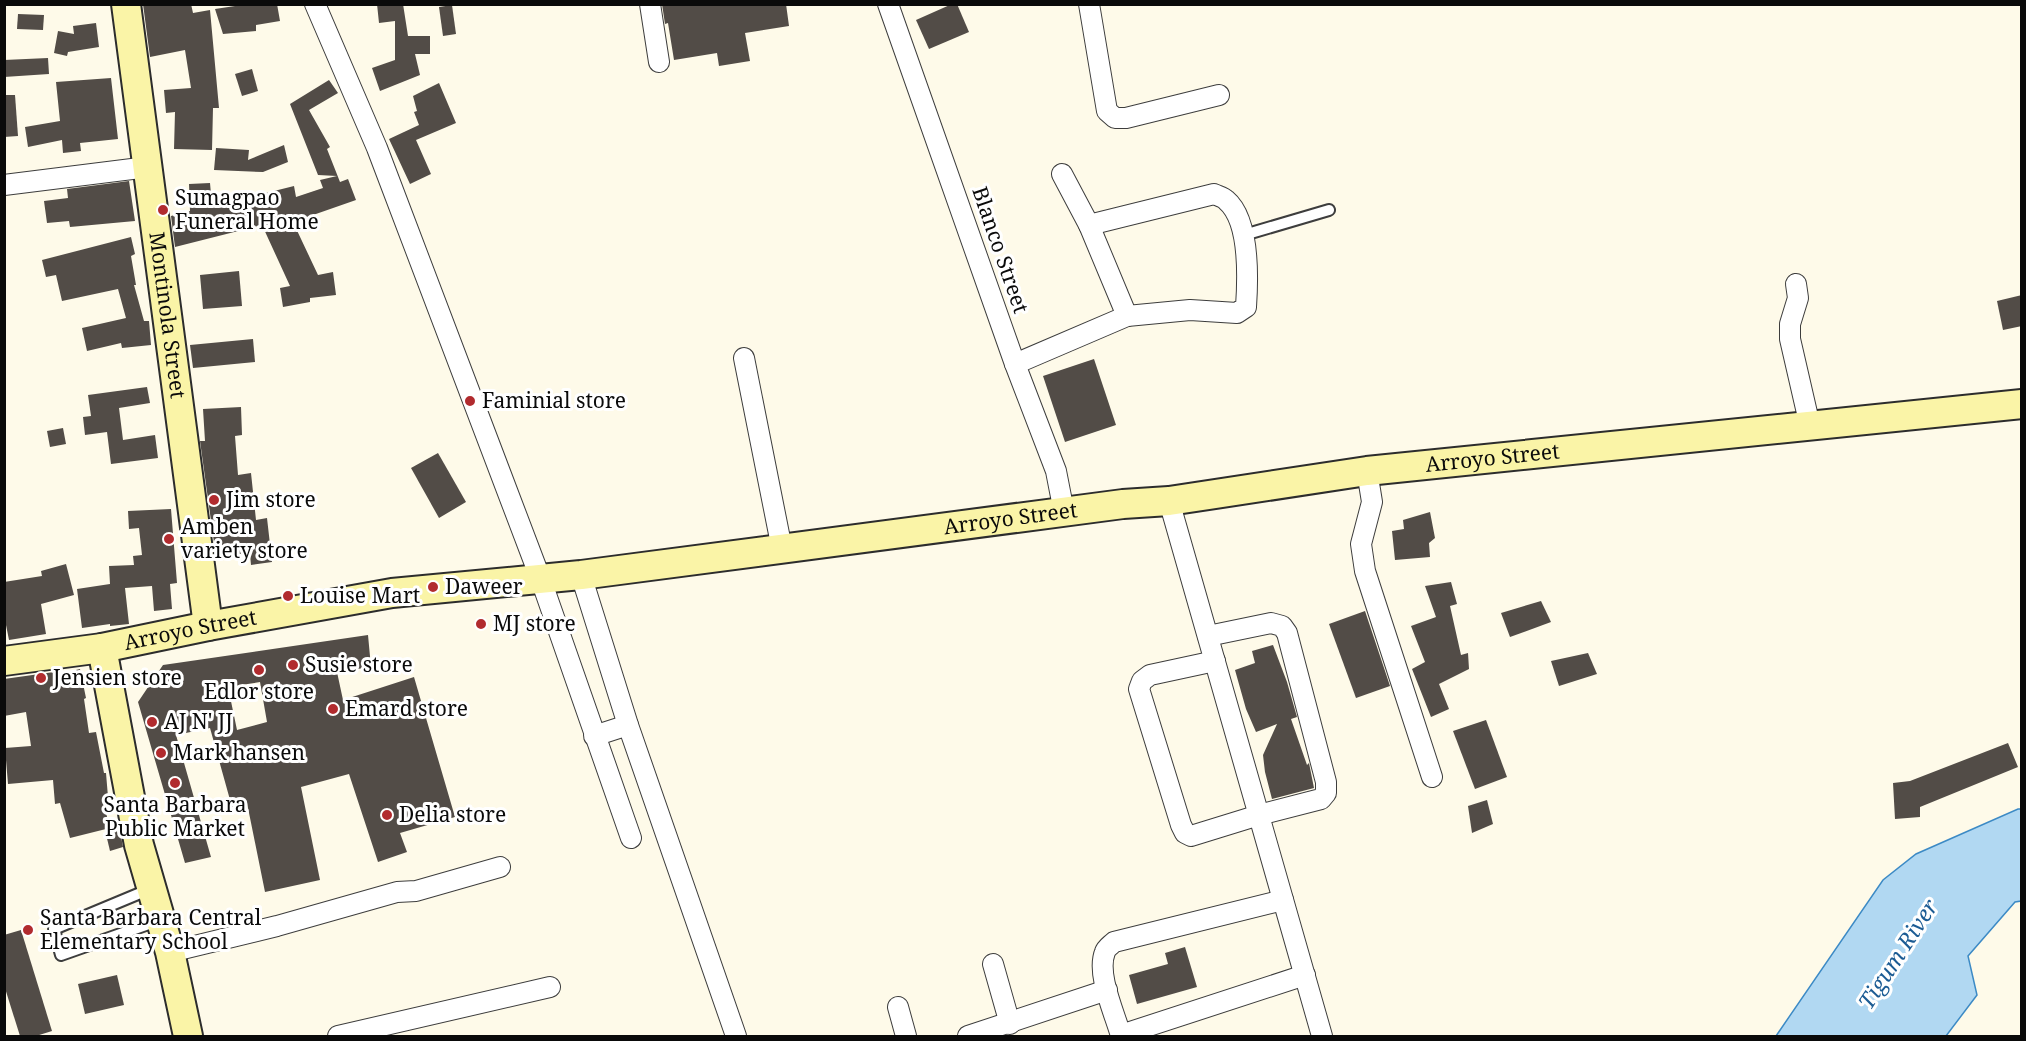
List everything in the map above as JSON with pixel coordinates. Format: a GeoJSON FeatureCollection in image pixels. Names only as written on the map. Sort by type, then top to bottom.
{"type":"FeatureCollection","features":[{"type":"Feature","properties":{"kind":"street","name":"Montinola Street"},"geometry":{"type":"LineString","coordinates":[[126,4],[208,626]]}},
{"type":"Feature","properties":{"kind":"street"},"geometry":{"type":"LineString","coordinates":[[315,4],[377,148],[541,580],[594,736],[632,838]]}},
{"type":"Feature","properties":{"kind":"street"},"geometry":{"type":"LineString","coordinates":[[650,4],[659,62]]}},
{"type":"Feature","properties":{"kind":"street","name":"Blanco Street"},"geometry":{"type":"LineString","coordinates":[[888,4],[1015,364],[1056,471],[1064,512]]}},
{"type":"Feature","properties":{"kind":"street"},"geometry":{"type":"LineString","coordinates":[[1089,4],[1107,111],[1115,118],[1126,118],[1219,95]]}},
{"type":"Feature","properties":{"kind":"street"},"geometry":{"type":"LineString","coordinates":[[4,185],[148,167]]}},
{"type":"Feature","properties":{"kind":"street"},"geometry":{"type":"LineString","coordinates":[[1062,174],[1089,225],[1127,316]]}},
{"type":"Feature","properties":{"kind":"street"},"geometry":{"type":"LineString","coordinates":[[1015,364],[1127,316],[1190,310],[1237,313],[1246,307],[1244,235],[1233,208],[1225,198],[1214,194],[1089,225]]}},
{"type":"Feature","properties":{"kind":"street"},"geometry":{"type":"LineString","coordinates":[[1796,284],[1798,298],[1790,324],[1790,339],[1810,426]]}},
{"type":"Feature","properties":{"kind":"street"},"geometry":{"type":"LineString","coordinates":[[744,358],[782,549]]}},
{"type":"Feature","properties":{"kind":"street","name":"Arroyo Street"},"geometry":{"type":"LineString","coordinates":[[4,661],[102,648],[208,626],[392,593],[581,575],[1123,504],[1169,501],[1367,471],[2022,404]]}},
{"type":"Feature","properties":{"kind":"street"},"geometry":{"type":"LineString","coordinates":[[1367,471],[1372,502],[1361,544],[1365,571],[1432,777]]}},
{"type":"Feature","properties":{"kind":"street"},"geometry":{"type":"LineString","coordinates":[[1169,501],[1322,1036]]}},
{"type":"Feature","properties":{"kind":"street"},"geometry":{"type":"LineString","coordinates":[[581,575],[628,725],[736,1036]]}},
{"type":"Feature","properties":{"kind":"street"},"geometry":{"type":"LineString","coordinates":[[1208,636],[1271,623],[1282,626],[1287,633],[1326,782],[1326,792],[1321,799],[1259,814],[1191,836],[1185,833],[1181,825],[1139,689],[1142,681],[1150,675],[1215,662]]}},
{"type":"Feature","properties":{"kind":"street"},"geometry":{"type":"LineString","coordinates":[[102,648],[139,845],[170,952],[188,1036]]}},
{"type":"Feature","properties":{"kind":"street"},"geometry":{"type":"LineString","coordinates":[[594,736],[628,725]]}},
{"type":"Feature","properties":{"kind":"street"},"geometry":{"type":"LineString","coordinates":[[170,952],[277,926],[398,892],[416,891],[500,867]]}},
{"type":"Feature","properties":{"kind":"street"},"geometry":{"type":"LineString","coordinates":[[1283,900],[1114,942],[1105,950],[1102,963],[1107,990],[1121,1036],[1305,975]]}},
{"type":"Feature","properties":{"kind":"street"},"geometry":{"type":"LineString","coordinates":[[993,964],[1010,1024]]}},
{"type":"Feature","properties":{"kind":"street"},"geometry":{"type":"LineString","coordinates":[[338,1036],[550,987]]}},
{"type":"Feature","properties":{"kind":"street"},"geometry":{"type":"LineString","coordinates":[[968,1036],[1010,1024],[1107,990]]}},
{"type":"Feature","properties":{"kind":"street"},"geometry":{"type":"LineString","coordinates":[[898,1007],[906,1036]]}},
{"type":"Feature","properties":{"kind":"lane"},"geometry":{"type":"LineString","coordinates":[[1244,235],[1329,210]]}},
{"type":"Feature","properties":{"kind":"lane"},"geometry":{"type":"LineString","coordinates":[[152,888],[54,929],[61,955],[160,920]]}},
{"type":"Feature","properties":{"kind":"water","name":"Tigum River"},"geometry":{"type":"Polygon","coordinates":[[[2022,809],[2021,901],[2015,902],[1968,956],[1977,995],[1946,1036],[1776,1036],[1883,880],[1916,854],[2022,809]]]}},
{"type":"Feature","properties":{"kind":"building"},"geometry":{"type":"Polygon","coordinates":[[[143,4],[191,4],[193,13],[210,10],[219,108],[213,108],[212,150],[174,149],[175,112],[166,113],[164,90],[191,88],[185,50],[150,57],[143,4]]]}},
{"type":"Feature","properties":{"kind":"building"},"geometry":{"type":"Polygon","coordinates":[[[235,4],[277,4],[280,21],[256,25],[256,31],[223,34],[215,9],[235,6],[235,4]]]}},
{"type":"Feature","properties":{"kind":"building"},"geometry":{"type":"Polygon","coordinates":[[[377,4],[403,4],[408,36],[430,36],[430,54],[415,54],[420,75],[380,91],[372,68],[395,60],[395,21],[379,23],[377,4]]]}},
{"type":"Feature","properties":{"kind":"building"},"geometry":{"type":"Polygon","coordinates":[[[662,4],[786,4],[789,26],[745,33],[750,61],[719,66],[717,53],[674,60],[668,23],[665,24],[662,4]]]}},
{"type":"Feature","properties":{"kind":"building"},"geometry":{"type":"Polygon","coordinates":[[[952,4],[957,4],[969,32],[929,49],[916,20],[952,4]]]}},
{"type":"Feature","properties":{"kind":"building"},"geometry":{"type":"Polygon","coordinates":[[[452,5],[456,34],[443,36],[439,7],[452,5]]]}},
{"type":"Feature","properties":{"kind":"building"},"geometry":{"type":"Polygon","coordinates":[[[18,14],[44,15],[43,30],[17,29],[18,14]]]}},
{"type":"Feature","properties":{"kind":"building"},"geometry":{"type":"Polygon","coordinates":[[[96,23],[99,47],[68,52],[67,56],[54,53],[58,31],[74,34],[73,26],[96,23]]]}},
{"type":"Feature","properties":{"kind":"building"},"geometry":{"type":"Polygon","coordinates":[[[48,58],[49,74],[4,77],[4,60],[48,58]]]}},
{"type":"Feature","properties":{"kind":"building"},"geometry":{"type":"Polygon","coordinates":[[[252,69],[258,91],[242,96],[235,74],[252,69]]]}},
{"type":"Feature","properties":{"kind":"building"},"geometry":{"type":"Polygon","coordinates":[[[111,78],[118,139],[80,143],[81,151],[63,153],[62,140],[28,147],[25,127],[60,121],[56,82],[111,78]]]}},
{"type":"Feature","properties":{"kind":"building"},"geometry":{"type":"Polygon","coordinates":[[[329,80],[338,93],[309,110],[330,147],[327,149],[340,182],[348,179],[356,200],[293,222],[318,275],[333,272],[336,295],[310,298],[310,302],[283,307],[280,288],[290,286],[262,225],[175,247],[171,216],[190,211],[189,184],[210,183],[211,194],[206,196],[210,207],[294,186],[296,197],[323,188],[320,180],[337,176],[318,175],[290,104],[329,80]]]}},
{"type":"Feature","properties":{"kind":"building"},"geometry":{"type":"Polygon","coordinates":[[[439,83],[456,123],[416,140],[431,174],[410,184],[389,139],[419,125],[414,112],[417,111],[413,96],[439,83]]]}},
{"type":"Feature","properties":{"kind":"building"},"geometry":{"type":"Polygon","coordinates":[[[4,95],[15,95],[18,136],[4,137],[4,95]]]}},
{"type":"Feature","properties":{"kind":"building"},"geometry":{"type":"Polygon","coordinates":[[[284,145],[288,162],[263,172],[214,170],[216,148],[249,150],[248,160],[284,145]]]}},
{"type":"Feature","properties":{"kind":"building"},"geometry":{"type":"Polygon","coordinates":[[[129,181],[135,221],[70,227],[69,221],[47,223],[44,201],[68,198],[67,189],[129,181]]]}},
{"type":"Feature","properties":{"kind":"building"},"geometry":{"type":"Polygon","coordinates":[[[131,237],[135,254],[131,256],[136,285],[134,285],[144,321],[149,321],[151,345],[122,348],[121,343],[87,351],[82,328],[126,318],[118,289],[62,301],[56,275],[46,277],[42,260],[131,237]]]}},
{"type":"Feature","properties":{"kind":"building"},"geometry":{"type":"Polygon","coordinates":[[[239,271],[242,306],[203,309],[200,275],[239,271]]]}},
{"type":"Feature","properties":{"kind":"building"},"geometry":{"type":"Polygon","coordinates":[[[2022,295],[2022,326],[2003,330],[1997,301],[2022,295]]]}},
{"type":"Feature","properties":{"kind":"building"},"geometry":{"type":"Polygon","coordinates":[[[253,339],[255,362],[193,368],[190,345],[253,339]]]}},
{"type":"Feature","properties":{"kind":"building"},"geometry":{"type":"Polygon","coordinates":[[[1094,359],[1116,425],[1065,442],[1043,376],[1094,359]]]}},
{"type":"Feature","properties":{"kind":"building"},"geometry":{"type":"Polygon","coordinates":[[[147,387],[150,403],[119,408],[123,440],[155,435],[158,458],[111,464],[107,432],[85,435],[83,417],[91,416],[88,395],[147,387]]]}},
{"type":"Feature","properties":{"kind":"building"},"geometry":{"type":"Polygon","coordinates":[[[241,407],[242,435],[235,436],[238,475],[251,473],[256,520],[267,518],[272,562],[251,565],[250,554],[216,557],[200,441],[205,441],[203,409],[241,407]]]}},
{"type":"Feature","properties":{"kind":"building"},"geometry":{"type":"Polygon","coordinates":[[[63,428],[66,444],[50,447],[47,431],[63,428]]]}},
{"type":"Feature","properties":{"kind":"building"},"geometry":{"type":"Polygon","coordinates":[[[438,453],[466,502],[439,518],[411,468],[438,453]]]}},
{"type":"Feature","properties":{"kind":"building"},"geometry":{"type":"Polygon","coordinates":[[[171,509],[177,583],[170,584],[172,609],[154,611],[152,586],[125,588],[129,624],[82,628],[77,589],[110,584],[109,566],[134,565],[133,556],[142,555],[139,528],[129,529],[128,511],[171,509]]]}},
{"type":"Feature","properties":{"kind":"building"},"geometry":{"type":"Polygon","coordinates":[[[1430,512],[1435,538],[1429,543],[1430,557],[1395,560],[1392,531],[1404,529],[1403,520],[1430,512]]]}},
{"type":"Feature","properties":{"kind":"building"},"geometry":{"type":"Polygon","coordinates":[[[66,564],[74,595],[41,604],[46,634],[9,640],[4,615],[4,582],[42,576],[41,571],[66,564]]]}},
{"type":"Feature","properties":{"kind":"building"},"geometry":{"type":"Polygon","coordinates":[[[1451,582],[1457,604],[1450,606],[1461,655],[1468,653],[1469,669],[1439,684],[1449,709],[1431,717],[1412,669],[1425,662],[1411,626],[1436,617],[1425,586],[1451,582]]]}},
{"type":"Feature","properties":{"kind":"building"},"geometry":{"type":"Polygon","coordinates":[[[1541,601],[1551,622],[1510,637],[1501,613],[1541,601]]]}},
{"type":"Feature","properties":{"kind":"building"},"geometry":{"type":"Polygon","coordinates":[[[1365,611],[1390,686],[1356,698],[1329,624],[1365,611]]]}},
{"type":"Feature","properties":{"kind":"building"},"geometry":{"type":"Polygon","coordinates":[[[368,635],[371,667],[337,672],[343,700],[414,677],[455,817],[400,833],[407,852],[378,862],[349,774],[301,787],[320,880],[265,892],[247,803],[232,807],[210,728],[176,735],[211,857],[185,863],[138,702],[163,665],[368,635]],[[260,682],[228,687],[237,730],[267,722],[260,682]]]}},
{"type":"Feature","properties":{"kind":"building"},"geometry":{"type":"Polygon","coordinates":[[[1273,645],[1287,682],[1297,717],[1291,719],[1307,765],[1309,763],[1314,788],[1272,799],[1263,755],[1277,724],[1256,732],[1246,709],[1235,670],[1255,663],[1252,651],[1273,645]]]}},
{"type":"Feature","properties":{"kind":"building"},"geometry":{"type":"Polygon","coordinates":[[[1588,653],[1597,674],[1559,686],[1551,661],[1588,653]]]}},
{"type":"Feature","properties":{"kind":"building"},"geometry":{"type":"Polygon","coordinates":[[[80,669],[86,698],[84,699],[89,733],[96,732],[104,773],[106,773],[108,797],[102,798],[110,828],[70,838],[60,803],[55,804],[53,780],[8,784],[5,748],[31,746],[26,712],[4,716],[4,679],[54,672],[55,675],[80,669]]]}},
{"type":"Feature","properties":{"kind":"building"},"geometry":{"type":"Polygon","coordinates":[[[1486,720],[1507,777],[1475,789],[1453,731],[1486,720]]]}},
{"type":"Feature","properties":{"kind":"building"},"geometry":{"type":"Polygon","coordinates":[[[2008,743],[2018,767],[1920,807],[1920,817],[1895,819],[1893,783],[1910,781],[2008,743]]]}},
{"type":"Feature","properties":{"kind":"building"},"geometry":{"type":"Polygon","coordinates":[[[1487,800],[1493,824],[1472,833],[1468,806],[1487,800]]]}},
{"type":"Feature","properties":{"kind":"building"},"geometry":{"type":"Polygon","coordinates":[[[119,826],[123,847],[110,851],[105,830],[119,826]]]}},
{"type":"Feature","properties":{"kind":"building"},"geometry":{"type":"Polygon","coordinates":[[[21,930],[52,1031],[36,1036],[20,1036],[4,985],[4,935],[21,930]]]}},
{"type":"Feature","properties":{"kind":"building"},"geometry":{"type":"Polygon","coordinates":[[[1185,947],[1197,987],[1137,1004],[1129,975],[1168,964],[1165,953],[1185,947]]]}},
{"type":"Feature","properties":{"kind":"building"},"geometry":{"type":"Polygon","coordinates":[[[117,975],[124,1005],[85,1014],[78,984],[117,975]]]}},
{"type":"Feature","properties":{"kind":"place","name":"Sumagpao Funeral Home"},"geometry":{"type":"Point","coordinates":[163,210]}},
{"type":"Feature","properties":{"kind":"place","name":"Faminial store"},"geometry":{"type":"Point","coordinates":[470,401]}},
{"type":"Feature","properties":{"kind":"place","name":"Jim store"},"geometry":{"type":"Point","coordinates":[214,500]}},
{"type":"Feature","properties":{"kind":"place","name":"Amben variety store"},"geometry":{"type":"Point","coordinates":[169,539]}},
{"type":"Feature","properties":{"kind":"place","name":"Daweer"},"geometry":{"type":"Point","coordinates":[433,587]}},
{"type":"Feature","properties":{"kind":"place","name":"Louise Mart"},"geometry":{"type":"Point","coordinates":[288,596]}},
{"type":"Feature","properties":{"kind":"place","name":"MJ store"},"geometry":{"type":"Point","coordinates":[481,624]}},
{"type":"Feature","properties":{"kind":"place","name":"Susie store"},"geometry":{"type":"Point","coordinates":[293,665]}},
{"type":"Feature","properties":{"kind":"place","name":"Edlor store"},"geometry":{"type":"Point","coordinates":[259,670]}},
{"type":"Feature","properties":{"kind":"place","name":"Jensien store"},"geometry":{"type":"Point","coordinates":[41,678]}},
{"type":"Feature","properties":{"kind":"place","name":"Emard store"},"geometry":{"type":"Point","coordinates":[333,709]}},
{"type":"Feature","properties":{"kind":"place","name":"AJ N' JJ"},"geometry":{"type":"Point","coordinates":[152,722]}},
{"type":"Feature","properties":{"kind":"place","name":"Mark hansen"},"geometry":{"type":"Point","coordinates":[161,753]}},
{"type":"Feature","properties":{"kind":"place","name":"Santa Barbara Public Market"},"geometry":{"type":"Point","coordinates":[175,783]}},
{"type":"Feature","properties":{"kind":"place","name":"Delia store"},"geometry":{"type":"Point","coordinates":[387,815]}},
{"type":"Feature","properties":{"kind":"place","name":"Santa Barbara Central Elementary School"},"geometry":{"type":"Point","coordinates":[28,930]}}]}
